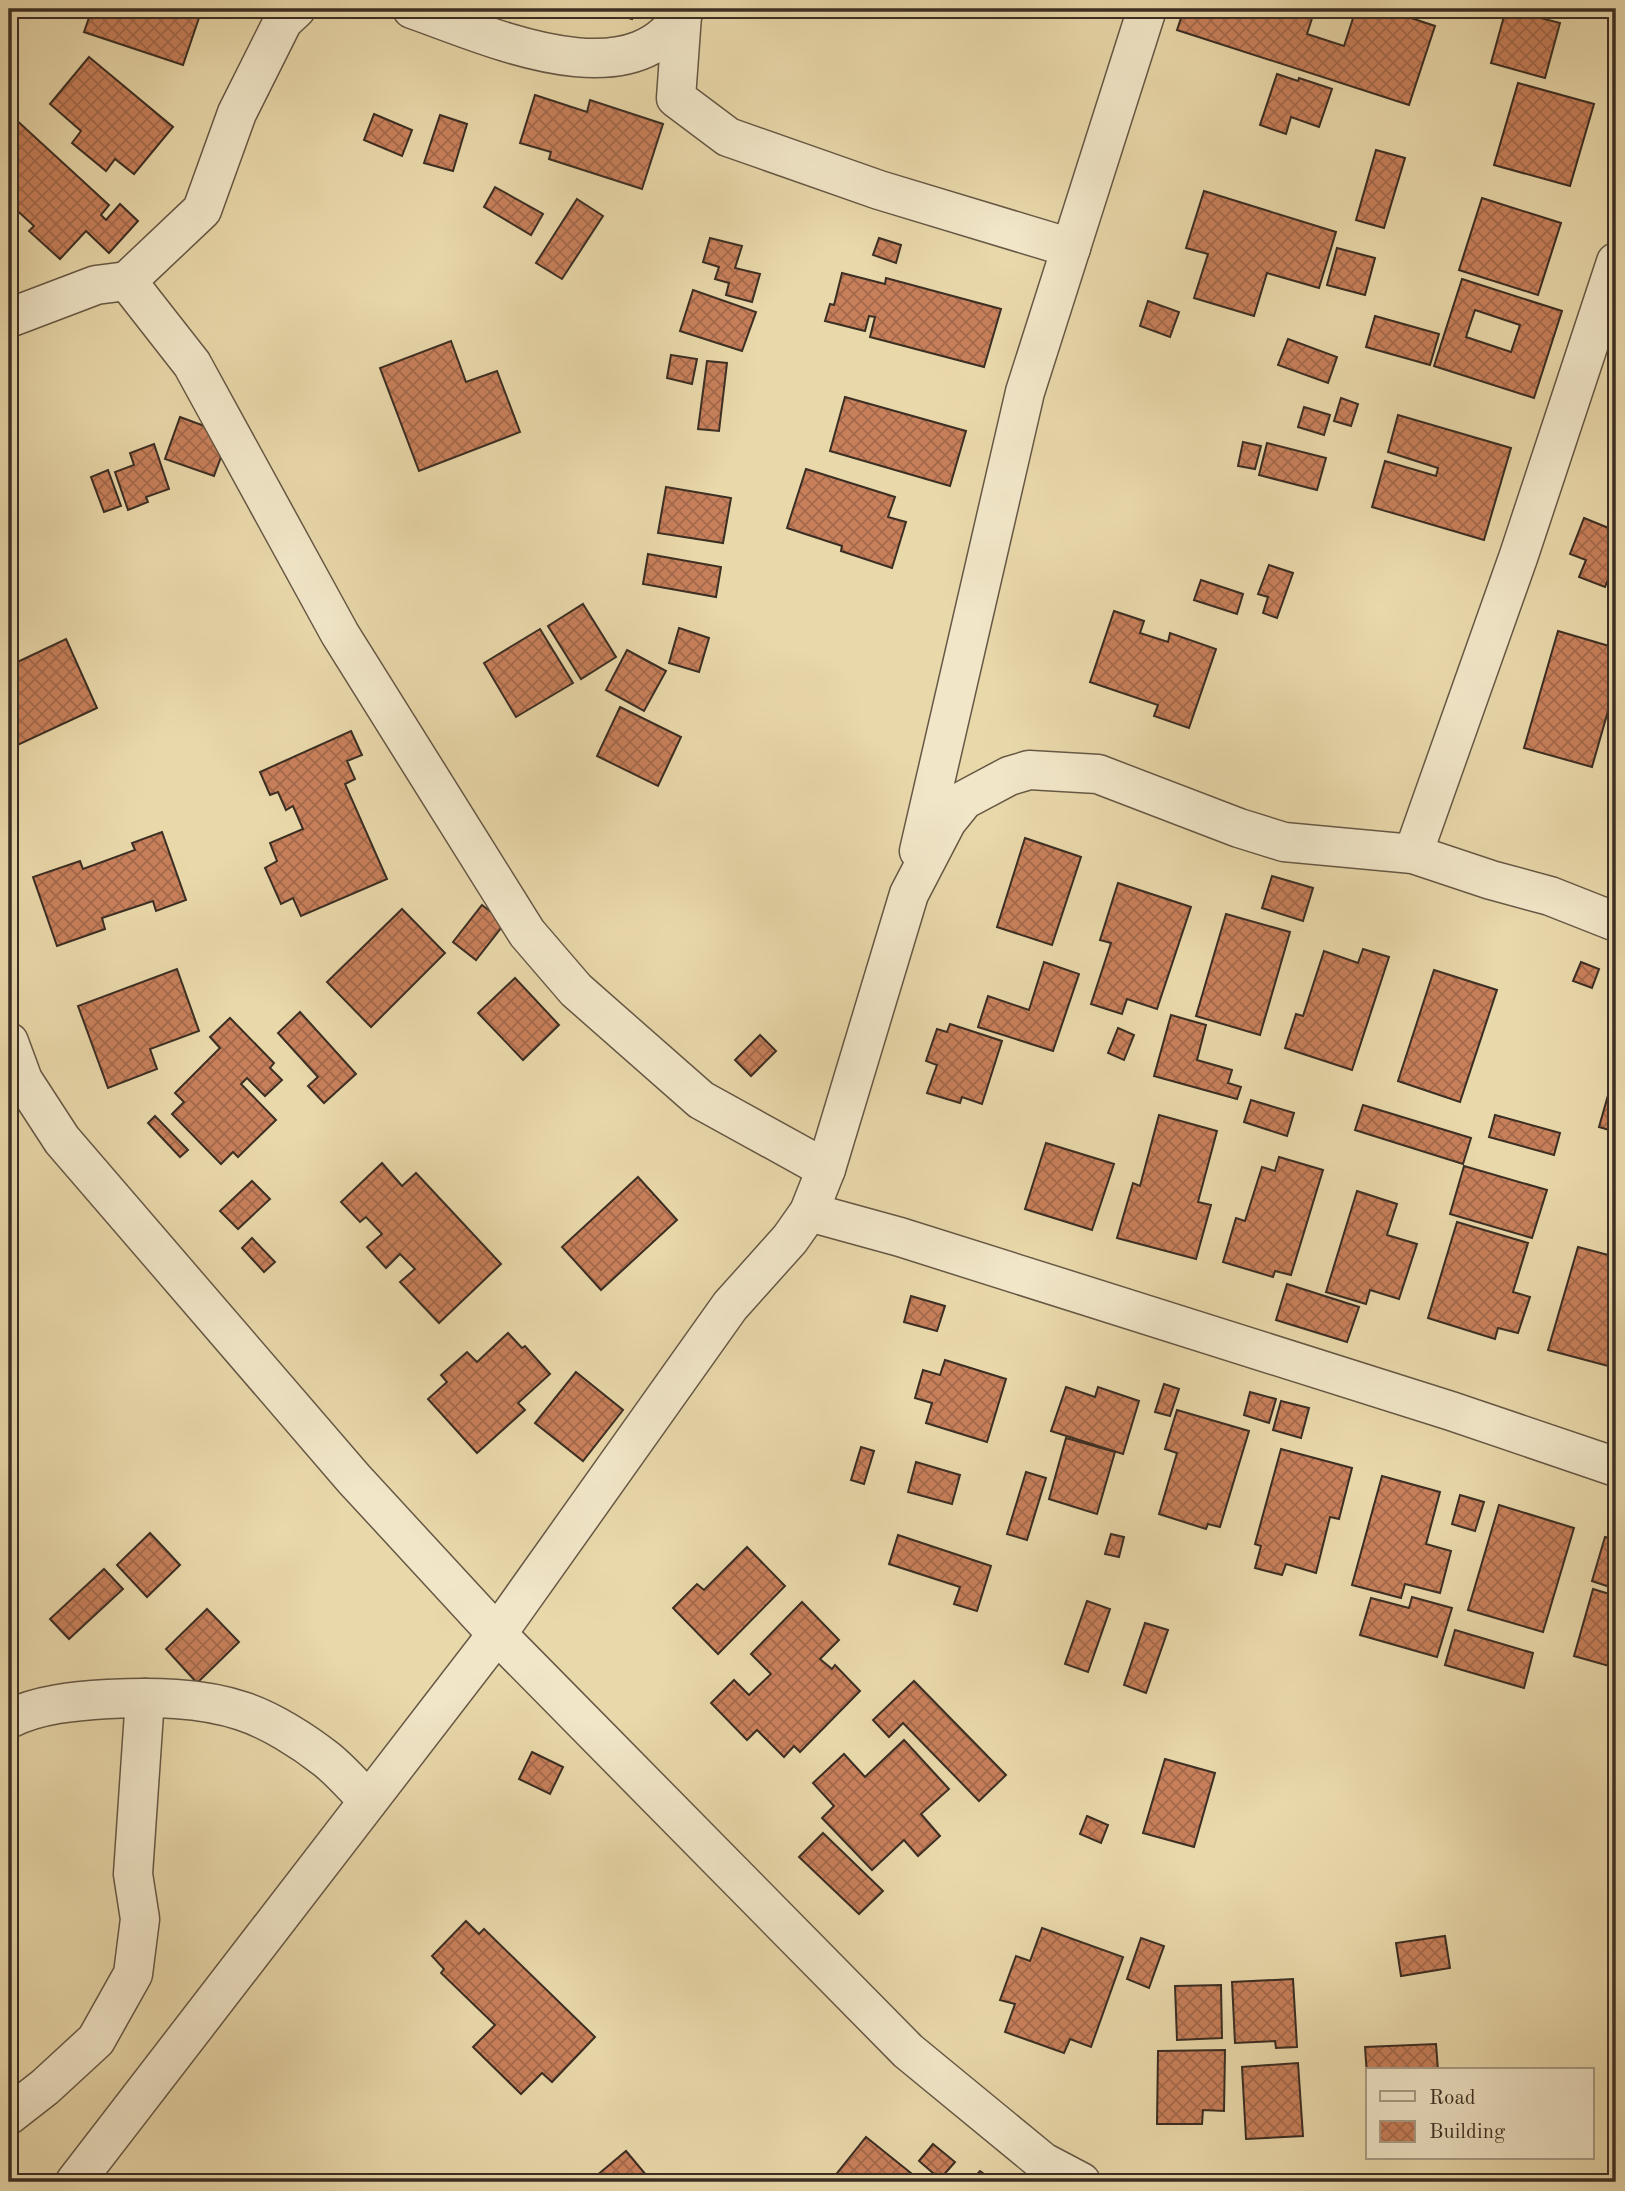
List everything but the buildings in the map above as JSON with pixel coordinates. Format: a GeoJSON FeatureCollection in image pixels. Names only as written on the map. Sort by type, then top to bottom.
{"type":"FeatureCollection","features":[{"type":"Feature","properties":{"kind":"street"},"geometry":{"type":"LineString","coordinates":[[412,9],[523,47],[570,57],[598,58],[633,54],[646,48],[668,33],[684,12]]}},
{"type":"Feature","properties":{"kind":"street"},"geometry":{"type":"LineString","coordinates":[[75,2182],[497,1634],[730,1306],[789,1239],[808,1212],[826,1169],[909,894],[1025,392],[1147,9]]}},
{"type":"Feature","properties":{"kind":"street"},"geometry":{"type":"LineString","coordinates":[[684,12],[676,98],[728,137],[879,190],[1071,247]]}},
{"type":"Feature","properties":{"kind":"street"},"geometry":{"type":"LineString","coordinates":[[9,318],[96,285],[127,281],[202,210],[237,113],[288,13]]}},
{"type":"Feature","properties":{"kind":"street"},"geometry":{"type":"LineString","coordinates":[[1413,854],[1519,555],[1616,262]]}},
{"type":"Feature","properties":{"kind":"street"},"geometry":{"type":"LineString","coordinates":[[127,281],[192,364],[340,634],[527,933],[576,990],[701,1100],[826,1169]]}},
{"type":"Feature","properties":{"kind":"street"},"geometry":{"type":"LineString","coordinates":[[909,894],[947,821],[964,800],[1009,776],[1029,770],[1098,774],[1239,828],[1284,842],[1413,854],[1550,896],[1616,922]]}},
{"type":"Feature","properties":{"kind":"street"},"geometry":{"type":"LineString","coordinates":[[9,1042],[23,1080],[62,1140],[354,1479],[497,1634],[908,2051],[1043,2162],[1081,2182]]}},
{"type":"Feature","properties":{"kind":"street"},"geometry":{"type":"LineString","coordinates":[[808,1212],[992,1266],[1451,1411],[1616,1467]]}},
{"type":"Feature","properties":{"kind":"street"},"geometry":{"type":"LineString","coordinates":[[9,1718],[50,1705],[88,1700],[145,1698],[195,1701],[243,1711],[295,1737],[328,1760],[368,1801]]}},
{"type":"Feature","properties":{"kind":"street"},"geometry":{"type":"LineString","coordinates":[[9,2115],[45,2087],[96,2040],[133,1975],[140,1919],[133,1874],[145,1698]]}}]}
